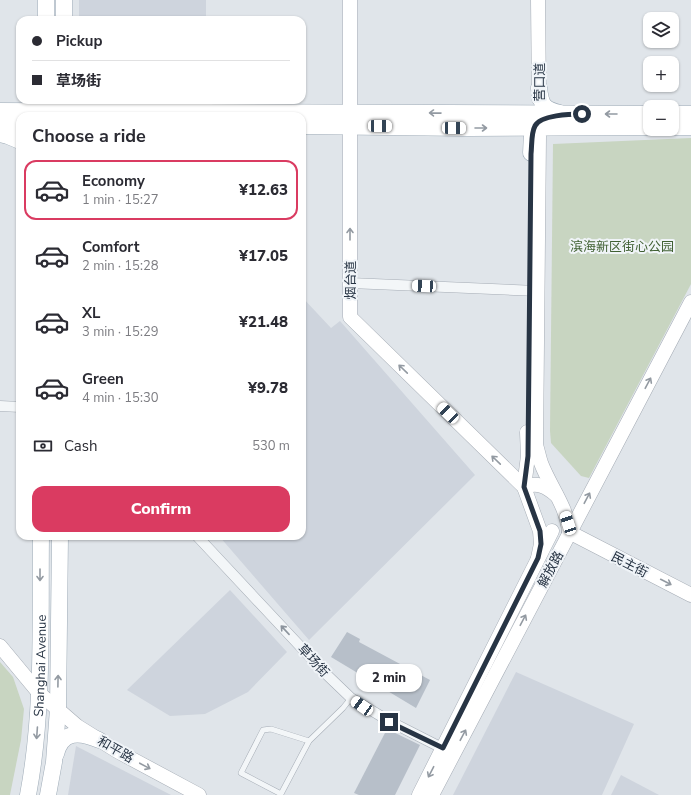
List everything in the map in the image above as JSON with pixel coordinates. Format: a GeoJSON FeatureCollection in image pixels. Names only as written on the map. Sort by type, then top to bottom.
{"type":"FeatureCollection","features":[{"type":"Feature","properties":{"kind":"main road"},"geometry":{"type":"LineString","coordinates":[[46,0],[46,16]]}},
{"type":"Feature","properties":{"kind":"main road"},"geometry":{"type":"LineString","coordinates":[[64,0],[64,16]]}},
{"type":"Feature","properties":{"kind":"main road"},"geometry":{"type":"LineString","coordinates":[[535,88],[546,108],[569,121],[643,126]]}},
{"type":"Feature","properties":{"kind":"main road"},"geometry":{"type":"LineString","coordinates":[[7,111],[58,110],[96,112]]}},
{"type":"Feature","properties":{"kind":"main road"},"geometry":{"type":"LineString","coordinates":[[679,114],[691,114]]}},
{"type":"Feature","properties":{"kind":"main road"},"geometry":{"type":"LineString","coordinates":[[306,118],[535,122],[569,121],[643,115]]}},
{"type":"Feature","properties":{"kind":"main road"},"geometry":{"type":"LineString","coordinates":[[306,125],[350,119]]}},
{"type":"Feature","properties":{"kind":"main road"},"geometry":{"type":"LineString","coordinates":[[501,121],[521,136],[535,154]]}},
{"type":"Feature","properties":{"kind":"main road"},"geometry":{"type":"LineString","coordinates":[[535,122],[535,154]]}},
{"type":"Feature","properties":{"kind":"main road"},"geometry":{"type":"LineString","coordinates":[[0,126],[16,126]]}},
{"type":"Feature","properties":{"kind":"main road"},"geometry":{"type":"LineString","coordinates":[[679,127],[691,127]]}},
{"type":"Feature","properties":{"kind":"main road"},"geometry":{"type":"LineString","coordinates":[[0,134],[16,139]]}},
{"type":"Feature","properties":{"kind":"main road","name":"Shanghai Avenue"},"geometry":{"type":"LineString","coordinates":[[28,795],[35,755],[39,693],[41,540]]}},
{"type":"Feature","properties":{"kind":"main road","name":"Shanghai Avenue"},"geometry":{"type":"LineString","coordinates":[[48,795],[54,762],[58,709],[60,540]]}},
{"type":"Feature","properties":{"kind":"main road"},"geometry":{"type":"LineString","coordinates":[[54,762],[60,745],[69,736],[80,734],[99,740]]}},
{"type":"Feature","properties":{"kind":"street","name":"烟台道"},"geometry":{"type":"LineString","coordinates":[[350,0],[350,317],[524,487]]}},
{"type":"Feature","properties":{"kind":"street","name":"营口道"},"geometry":{"type":"LineString","coordinates":[[530,0],[535,88]]}},
{"type":"Feature","properties":{"kind":"street","name":"营口道"},"geometry":{"type":"LineString","coordinates":[[535,122],[538,0]]}},
{"type":"Feature","properties":{"kind":"street"},"geometry":{"type":"LineString","coordinates":[[538,558],[541,544],[540,531],[524,487],[528,456],[535,154],[546,133],[569,121]]}},
{"type":"Feature","properties":{"kind":"street"},"geometry":{"type":"LineString","coordinates":[[350,283],[533,290]]}},
{"type":"Feature","properties":{"kind":"street"},"geometry":{"type":"LineString","coordinates":[[532,507],[540,521],[552,531],[561,533],[569,532],[568,523],[558,496],[541,463],[536,444],[533,290]]}},
{"type":"Feature","properties":{"kind":"street","name":"解放路"},"geometry":{"type":"LineString","coordinates":[[419,795],[448,751],[569,532],[691,302]]}},
{"type":"Feature","properties":{"kind":"street"},"geometry":{"type":"LineString","coordinates":[[0,406],[16,407]]}},
{"type":"Feature","properties":{"kind":"street"},"geometry":{"type":"LineString","coordinates":[[524,487],[529,485],[543,485],[558,496]]}},
{"type":"Feature","properties":{"kind":"street","name":"解放路"},"geometry":{"type":"LineString","coordinates":[[432,795],[448,751],[552,531]]}},
{"type":"Feature","properties":{"kind":"street","name":"民主街"},"geometry":{"type":"LineString","coordinates":[[569,532],[691,595]]}},
{"type":"Feature","properties":{"kind":"street","name":"草场街"},"geometry":{"type":"LineString","coordinates":[[201,540],[327,675],[351,698],[389,722],[448,751]]}},
{"type":"Feature","properties":{"kind":"street","name":"和平路"},"geometry":{"type":"LineString","coordinates":[[0,646],[39,693],[77,726],[190,793]]}},
{"type":"Feature","properties":{"kind":"lane"},"geometry":{"type":"LineString","coordinates":[[309,741],[270,729],[263,730],[241,773],[281,794],[309,741],[343,708],[351,698]]}},
{"type":"Feature","properties":{"kind":"shaded area"},"geometry":{"type":"Polygon","coordinates":[[[79,0],[206,0],[206,16],[79,16],[79,0]]]}},
{"type":"Feature","properties":{"kind":"shaded area"},"geometry":{"type":"Polygon","coordinates":[[[306,301],[331,328],[340,321],[475,475],[309,640],[222,540],[306,540],[306,301]]]}},
{"type":"Feature","properties":{"kind":"shaded area"},"geometry":{"type":"Polygon","coordinates":[[[230,590],[287,652],[248,692],[205,714],[170,716],[127,690],[230,590]]]}},
{"type":"Feature","properties":{"kind":"shaded area"},"geometry":{"type":"Polygon","coordinates":[[[516,672],[634,724],[602,795],[453,795],[516,672]]]}},
{"type":"Feature","properties":{"kind":"shaded area"},"geometry":{"type":"Polygon","coordinates":[[[76,746],[171,795],[68,795],[76,746]]]}},
{"type":"Feature","properties":{"kind":"shaded area"},"geometry":{"type":"Polygon","coordinates":[[[621,775],[659,795],[611,795],[621,775]]]}},
{"type":"Feature","properties":{"kind":"green space","name":"滨海新区街心公园"},"geometry":{"type":"Polygon","coordinates":[[[691,138],[691,284],[589,478],[581,476],[551,443],[553,144],[691,138]]]}},
{"type":"Feature","properties":{"kind":"green space"},"geometry":{"type":"Polygon","coordinates":[[[0,662],[13,677],[24,709],[21,740],[10,795],[0,795],[0,662]]]}},
{"type":"Feature","properties":{"kind":"building"},"geometry":{"type":"Polygon","coordinates":[[[347,632],[360,639],[359,642],[430,680],[416,708],[331,657],[347,632]]]}},
{"type":"Feature","properties":{"kind":"building"},"geometry":{"type":"Polygon","coordinates":[[[387,729],[420,745],[395,795],[359,795],[354,793],[387,729]]]}},
{"type":"Feature","properties":{"kind":"route"},"geometry":{"type":"LineString","coordinates":[[389,722],[443,748],[538,558],[541,544],[540,531],[524,487],[528,456],[527,425],[531,154],[533,130],[540,120],[568,114],[582,114]]}}]}
